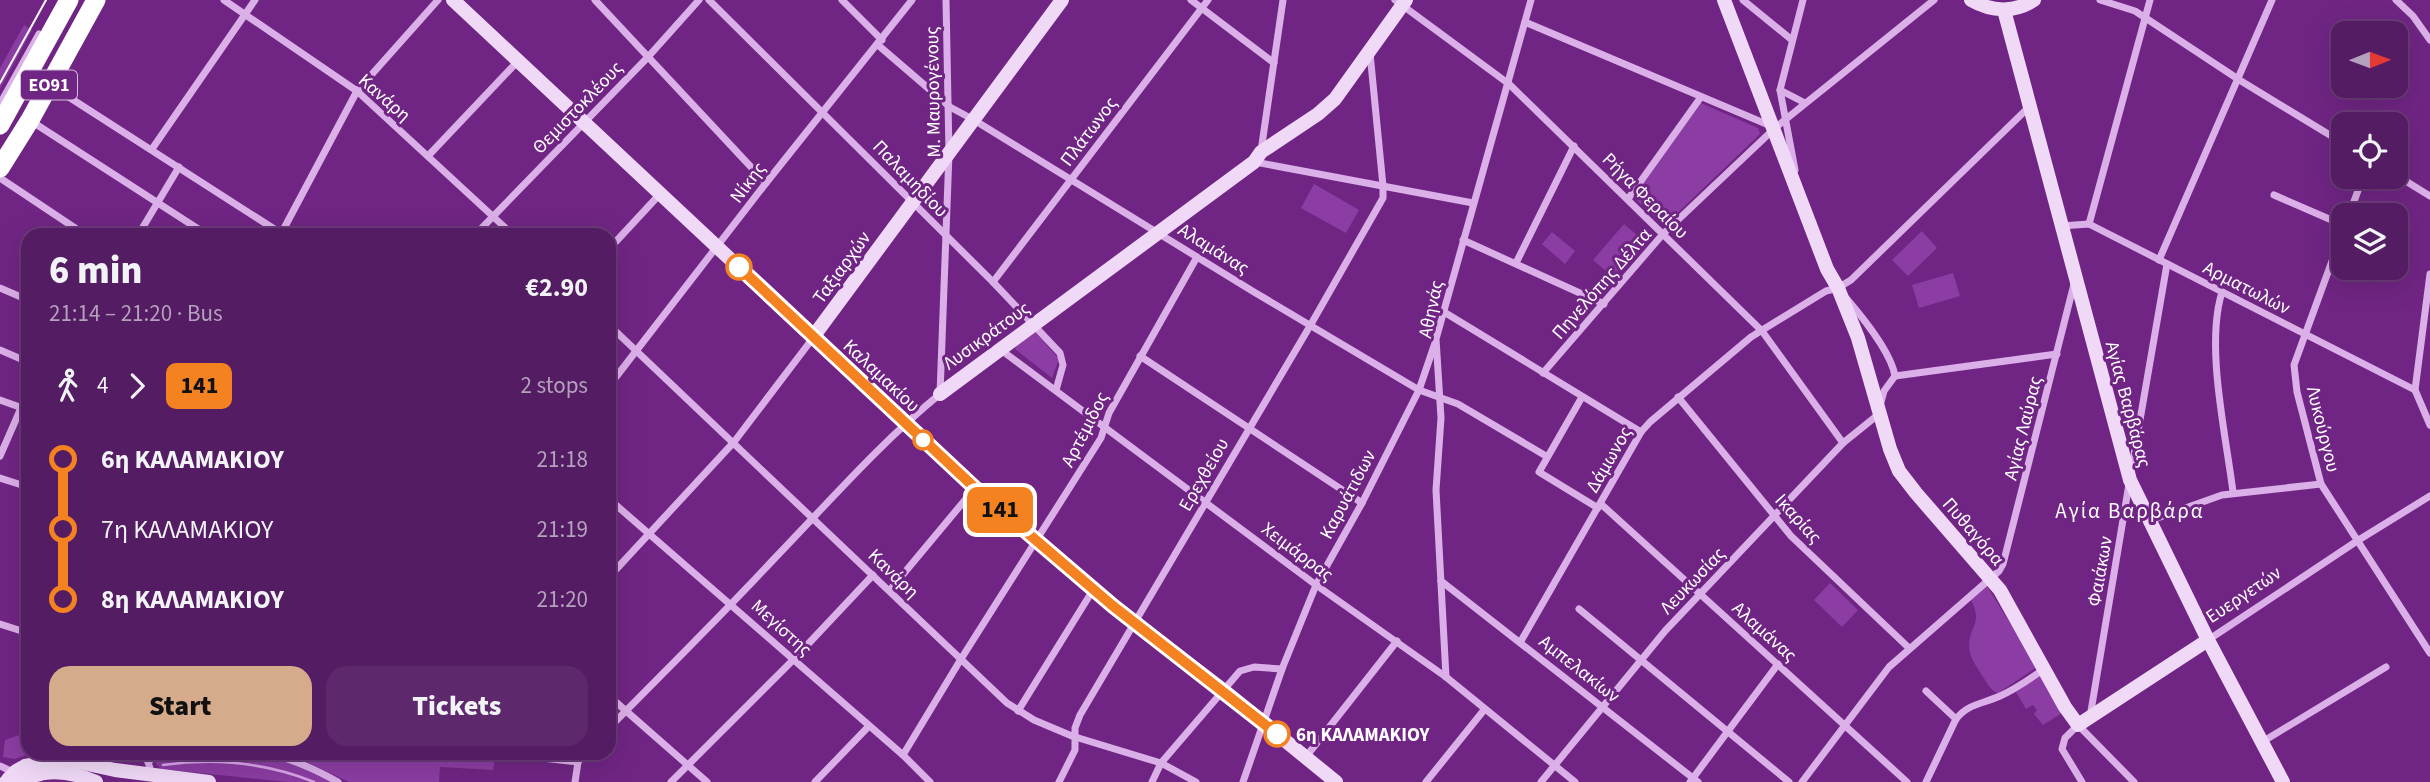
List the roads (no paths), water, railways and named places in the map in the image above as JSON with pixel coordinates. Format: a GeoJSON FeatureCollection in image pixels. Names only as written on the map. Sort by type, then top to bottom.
{"type":"FeatureCollection","features":[{"type":"Feature","properties":{"kind":"highway","name":"ΕΟ91"},"geometry":{"type":"LineString","coordinates":[[2,113],[69,0]]}},
{"type":"Feature","properties":{"kind":"highway","name":"ΕΟ91"},"geometry":{"type":"LineString","coordinates":[[0,168],[30,120],[96,0]]}},
{"type":"Feature","properties":{"kind":"street","name":"Κανάρη"},"geometry":{"type":"LineString","coordinates":[[224,0],[358,91],[506,228]]}},
{"type":"Feature","properties":{"kind":"street"},"geometry":{"type":"LineString","coordinates":[[152,149],[255,0]]}},
{"type":"Feature","properties":{"kind":"street"},"geometry":{"type":"LineString","coordinates":[[284,228],[358,91],[438,0]]}},
{"type":"Feature","properties":{"kind":"street","name":"Καλαμακίου"},"geometry":{"type":"LineString","coordinates":[[453,0],[975,488],[1093,590],[1223,690],[1335,782]]}},
{"type":"Feature","properties":{"kind":"street"},"geometry":{"type":"LineString","coordinates":[[595,0],[766,183]]}},
{"type":"Feature","properties":{"kind":"street","name":"Θεμιστοκλέους"},"geometry":{"type":"LineString","coordinates":[[482,228],[648,57],[699,0]]}},
{"type":"Feature","properties":{"kind":"street","name":"Παλαμηδίου"},"geometry":{"type":"LineString","coordinates":[[709,0],[823,111],[1060,353],[1063,365],[1056,390]]}},
{"type":"Feature","properties":{"kind":"street","name":"Αλαμάνας"},"geometry":{"type":"LineString","coordinates":[[842,0],[880,42],[950,107],[1419,390],[1458,404],[1546,456],[1539,472],[1599,506],[1907,782]]}},
{"type":"Feature","properties":{"kind":"street","name":"Νίκης"},"geometry":{"type":"LineString","coordinates":[[616,377],[912,0]]}},
{"type":"Feature","properties":{"kind":"street","name":"Μ. Μαυρογένους"},"geometry":{"type":"LineString","coordinates":[[940,394],[950,107],[946,0]]}},
{"type":"Feature","properties":{"kind":"street","name":"Ταξιαρχών"},"geometry":{"type":"LineString","coordinates":[[616,570],[734,442],[1062,0]]}},
{"type":"Feature","properties":{"kind":"street"},"geometry":{"type":"LineString","coordinates":[[1191,0],[1275,63]]}},
{"type":"Feature","properties":{"kind":"street","name":"Πλάτωνος"},"geometry":{"type":"LineString","coordinates":[[993,282],[1208,0]]}},
{"type":"Feature","properties":{"kind":"street"},"geometry":{"type":"LineString","coordinates":[[1283,0],[1258,157],[1473,204]]}},
{"type":"Feature","properties":{"kind":"street","name":"Αθηνάς"},"geometry":{"type":"LineString","coordinates":[[1446,677],[1436,490],[1441,397],[1436,339],[1531,0]]}},
{"type":"Feature","properties":{"kind":"street","name":"Πυθαγόρα"},"geometry":{"type":"LineString","coordinates":[[1724,0],[1780,123],[1800,195],[1827,269],[1838,288],[1858,338],[1890,449],[1899,471],[2007,600],[2044,670],[2084,721]]}},
{"type":"Feature","properties":{"kind":"street"},"geometry":{"type":"LineString","coordinates":[[1743,0],[1792,40]]}},
{"type":"Feature","properties":{"kind":"street"},"geometry":{"type":"LineString","coordinates":[[1525,22],[1701,96],[1780,123],[1780,90],[1803,0]]}},
{"type":"Feature","properties":{"kind":"street","name":"Πηνελόπης Δέλτα"},"geometry":{"type":"LineString","coordinates":[[1543,373],[1663,234],[1780,123],[1934,0]]}},
{"type":"Feature","properties":{"kind":"street"},"geometry":{"type":"LineString","coordinates":[[1971,0],[1987,8],[2004,10],[2022,7],[2034,0]]}},
{"type":"Feature","properties":{"kind":"street"},"geometry":{"type":"LineString","coordinates":[[2100,0],[2136,11],[2331,136]]}},
{"type":"Feature","properties":{"kind":"street"},"geometry":{"type":"LineString","coordinates":[[2061,226],[2089,224],[2150,0]]}},
{"type":"Feature","properties":{"kind":"street","name":"Φαιάκων"},"geometry":{"type":"LineString","coordinates":[[2084,721],[2130,480],[2163,262],[2237,78],[2272,0]]}},
{"type":"Feature","properties":{"kind":"street"},"geometry":{"type":"LineString","coordinates":[[2396,0],[2413,16],[2430,40]]}},
{"type":"Feature","properties":{"kind":"street","name":"Λυσικράτους"},"geometry":{"type":"LineString","coordinates":[[616,721],[905,423],[1335,99],[1401,2]]}},
{"type":"Feature","properties":{"kind":"street","name":"Ρήγα Φεραίου"},"geometry":{"type":"LineString","coordinates":[[1401,2],[1509,84],[1762,331],[1843,443]]}},
{"type":"Feature","properties":{"kind":"street","name":"Αγίας Βαρβάρας"},"geometry":{"type":"LineString","coordinates":[[2004,10],[2130,480],[2208,640],[2283,782]]}},
{"type":"Feature","properties":{"kind":"street"},"geometry":{"type":"LineString","coordinates":[[2,113],[45,24]]}},
{"type":"Feature","properties":{"kind":"street"},"geometry":{"type":"LineString","coordinates":[[1370,49],[1383,186]]}},
{"type":"Feature","properties":{"kind":"street"},"geometry":{"type":"LineString","coordinates":[[428,156],[518,61]]}},
{"type":"Feature","properties":{"kind":"street"},"geometry":{"type":"LineString","coordinates":[[50,84],[272,228]]}},
{"type":"Feature","properties":{"kind":"street"},"geometry":{"type":"LineString","coordinates":[[1780,90],[1805,103]]}},
{"type":"Feature","properties":{"kind":"street"},"geometry":{"type":"LineString","coordinates":[[1628,199],[1701,96]]}},
{"type":"Feature","properties":{"kind":"street","name":"Δάμωνος"},"geometry":{"type":"LineString","coordinates":[[1521,641],[1641,432],[1678,397],[1762,331],[1826,291],[1838,288],[1874,259],[2029,107]]}},
{"type":"Feature","properties":{"kind":"street"},"geometry":{"type":"LineString","coordinates":[[30,120],[197,228]]}},
{"type":"Feature","properties":{"kind":"street"},"geometry":{"type":"LineString","coordinates":[[1516,263],[1574,146]]}},
{"type":"Feature","properties":{"kind":"street"},"geometry":{"type":"LineString","coordinates":[[143,227],[179,167]]}},
{"type":"Feature","properties":{"kind":"street"},"geometry":{"type":"LineString","coordinates":[[0,178],[75,228]]}},
{"type":"Feature","properties":{"kind":"street"},"geometry":{"type":"LineString","coordinates":[[2408,182],[2430,196]]}},
{"type":"Feature","properties":{"kind":"street","name":"Ερεχθείου"},"geometry":{"type":"LineString","coordinates":[[1059,782],[1075,750],[1075,728],[1080,715],[1310,326],[1382,198],[1383,186]]}},
{"type":"Feature","properties":{"kind":"street"},"geometry":{"type":"LineString","coordinates":[[616,241],[660,194]]}},
{"type":"Feature","properties":{"kind":"street"},"geometry":{"type":"LineString","coordinates":[[2274,195],[2331,220]]}},
{"type":"Feature","properties":{"kind":"street","name":"Αρματωλών"},"geometry":{"type":"LineString","coordinates":[[2089,224],[2415,390]]}},
{"type":"Feature","properties":{"kind":"street"},"geometry":{"type":"LineString","coordinates":[[1463,240],[1604,304]]}},
{"type":"Feature","properties":{"kind":"street","name":"Αρτέμιδος"},"geometry":{"type":"LineString","coordinates":[[903,755],[1101,438],[1104,426],[1140,356],[1197,257]]}},
{"type":"Feature","properties":{"kind":"street","name":"Λυκούργου"},"geometry":{"type":"LineString","coordinates":[[2331,265],[2294,365],[2321,484],[2430,653]]}},
{"type":"Feature","properties":{"kind":"street"},"geometry":{"type":"LineString","coordinates":[[2430,274],[2415,390],[2430,425]]}},
{"type":"Feature","properties":{"kind":"street","name":"Αγίας Λαύρας"},"geometry":{"type":"LineString","coordinates":[[1802,782],[1872,687],[1909,648],[1999,571],[2007,555],[2075,281]]}},
{"type":"Feature","properties":{"kind":"street"},"geometry":{"type":"LineString","coordinates":[[0,288],[21,297]]}},
{"type":"Feature","properties":{"kind":"street","name":"Πυθαγόρα"},"geometry":{"type":"LineString","coordinates":[[1838,288],[1862,317],[1885,353],[1895,376]]}},
{"type":"Feature","properties":{"kind":"street"},"geometry":{"type":"LineString","coordinates":[[2222,292],[2216,326],[2216,362],[2234,492]]}},
{"type":"Feature","properties":{"kind":"street"},"geometry":{"type":"LineString","coordinates":[[1444,312],[1641,432]]}},
{"type":"Feature","properties":{"kind":"street","name":"Κανάρη"},"geometry":{"type":"LineString","coordinates":[[616,331],[1018,711],[1075,738],[1161,763],[1196,782]]}},
{"type":"Feature","properties":{"kind":"street","name":"Καρυάτιδων"},"geometry":{"type":"LineString","coordinates":[[1243,782],[1282,669],[1316,585],[1362,503],[1419,390],[1436,339]]}},
{"type":"Feature","properties":{"kind":"street"},"geometry":{"type":"LineString","coordinates":[[0,350],[21,359]]}},
{"type":"Feature","properties":{"kind":"street","name":"Χειμάρρας"},"geometry":{"type":"LineString","coordinates":[[1000,350],[1316,585],[1446,677],[1575,782]]}},
{"type":"Feature","properties":{"kind":"street"},"geometry":{"type":"LineString","coordinates":[[1880,413],[1881,397],[1895,376],[2057,354]]}},
{"type":"Feature","properties":{"kind":"street"},"geometry":{"type":"LineString","coordinates":[[1140,356],[1362,503]]}},
{"type":"Feature","properties":{"kind":"street"},"geometry":{"type":"LineString","coordinates":[[1546,456],[1582,397]]}},
{"type":"Feature","properties":{"kind":"street","name":"Ικαρίας"},"geometry":{"type":"LineString","coordinates":[[1678,397],[1799,544],[1909,648]]}},
{"type":"Feature","properties":{"kind":"street"},"geometry":{"type":"LineString","coordinates":[[0,400],[21,408]]}},
{"type":"Feature","properties":{"kind":"street","name":"Λευκωσίας"},"geometry":{"type":"LineString","coordinates":[[1541,782],[1641,659],[1700,594],[1843,443],[1880,413]]}},
{"type":"Feature","properties":{"kind":"street"},"geometry":{"type":"LineString","coordinates":[[0,456],[21,417]]}},
{"type":"Feature","properties":{"kind":"street"},"geometry":{"type":"LineString","coordinates":[[0,478],[21,485]]}},
{"type":"Feature","properties":{"kind":"street"},"geometry":{"type":"LineString","coordinates":[[2149,521],[2234,492],[2321,484]]}},
{"type":"Feature","properties":{"kind":"street"},"geometry":{"type":"LineString","coordinates":[[890,590],[975,488]]}},
{"type":"Feature","properties":{"kind":"street","name":"Ευεργετών"},"geometry":{"type":"LineString","coordinates":[[2084,721],[2430,496]]}},
{"type":"Feature","properties":{"kind":"street","name":"Μεγίστης"},"geometry":{"type":"LineString","coordinates":[[616,505],[731,603],[930,782]]}},
{"type":"Feature","properties":{"kind":"street"},"geometry":{"type":"LineString","coordinates":[[671,782],[794,659],[873,575]]}},
{"type":"Feature","properties":{"kind":"street","name":"Αμπελακίων"},"geometry":{"type":"LineString","coordinates":[[1441,581],[1604,706],[1693,781]]}},
{"type":"Feature","properties":{"kind":"street"},"geometry":{"type":"LineString","coordinates":[[1018,711],[1093,590]]}},
{"type":"Feature","properties":{"kind":"street"},"geometry":{"type":"LineString","coordinates":[[1579,609],[1789,782]]}},
{"type":"Feature","properties":{"kind":"street"},"geometry":{"type":"LineString","coordinates":[[0,624],[21,631]]}},
{"type":"Feature","properties":{"kind":"street"},"geometry":{"type":"LineString","coordinates":[[1305,758],[1397,641]]}},
{"type":"Feature","properties":{"kind":"street"},"geometry":{"type":"LineString","coordinates":[[1693,781],[1778,664]]}},
{"type":"Feature","properties":{"kind":"street"},"geometry":{"type":"LineString","coordinates":[[2262,742],[2386,667]]}},
{"type":"Feature","properties":{"kind":"street"},"geometry":{"type":"LineString","coordinates":[[1152,782],[1161,763],[1240,671],[1247,668],[1282,669]]}},
{"type":"Feature","properties":{"kind":"street"},"geometry":{"type":"LineString","coordinates":[[1930,780],[1956,719],[1971,705],[2003,695],[2044,670]]}},
{"type":"Feature","properties":{"kind":"street"},"geometry":{"type":"LineString","coordinates":[[1926,691],[1956,719]]}},
{"type":"Feature","properties":{"kind":"street"},"geometry":{"type":"LineString","coordinates":[[616,702],[707,782]]}},
{"type":"Feature","properties":{"kind":"street"},"geometry":{"type":"LineString","coordinates":[[1426,782],[1484,710]]}},
{"type":"Feature","properties":{"kind":"street"},"geometry":{"type":"LineString","coordinates":[[2082,782],[2062,749],[2065,738],[2084,721],[2134,782]]}},
{"type":"Feature","properties":{"kind":"street"},"geometry":{"type":"LineString","coordinates":[[815,782],[869,726]]}},
{"type":"Feature","properties":{"kind":"street"},"geometry":{"type":"LineString","coordinates":[[70,760],[110,776],[150,769],[209,782]]}},
{"type":"Feature","properties":{"kind":"street"},"geometry":{"type":"LineString","coordinates":[[10,776],[46,773],[70,760]]}},
{"type":"Feature","properties":{"kind":"street"},"geometry":{"type":"LineString","coordinates":[[70,760],[96,782]]}},
{"type":"Feature","properties":{"kind":"street"},"geometry":{"type":"LineString","coordinates":[[147,760],[150,769]]}},
{"type":"Feature","properties":{"kind":"street"},"geometry":{"type":"LineString","coordinates":[[150,769],[155,760]]}},
{"type":"Feature","properties":{"kind":"street"},"geometry":{"type":"LineString","coordinates":[[292,760],[338,782]]}},
{"type":"Feature","properties":{"kind":"street"},"geometry":{"type":"LineString","coordinates":[[562,760],[578,762],[575,782]]}},
{"type":"Feature","properties":{"kind":"waterway"},"geometry":{"type":"LineString","coordinates":[[163,765],[221,762],[259,766],[314,782]]}},
{"type":"Feature","properties":{"kind":"tram line"},"geometry":{"type":"LineString","coordinates":[[0,83],[46,0]]}},
{"type":"Feature","properties":{"kind":"place","name":"6η ΚΑΛΑΜΑΚΙΟΥ"},"geometry":{"type":"Point","coordinates":[1277,734]}},
{"type":"Feature","properties":{"kind":"district","name":"Αγία Βαρβάρα"},"geometry":{"type":"Point","coordinates":[2130,511]}}]}
